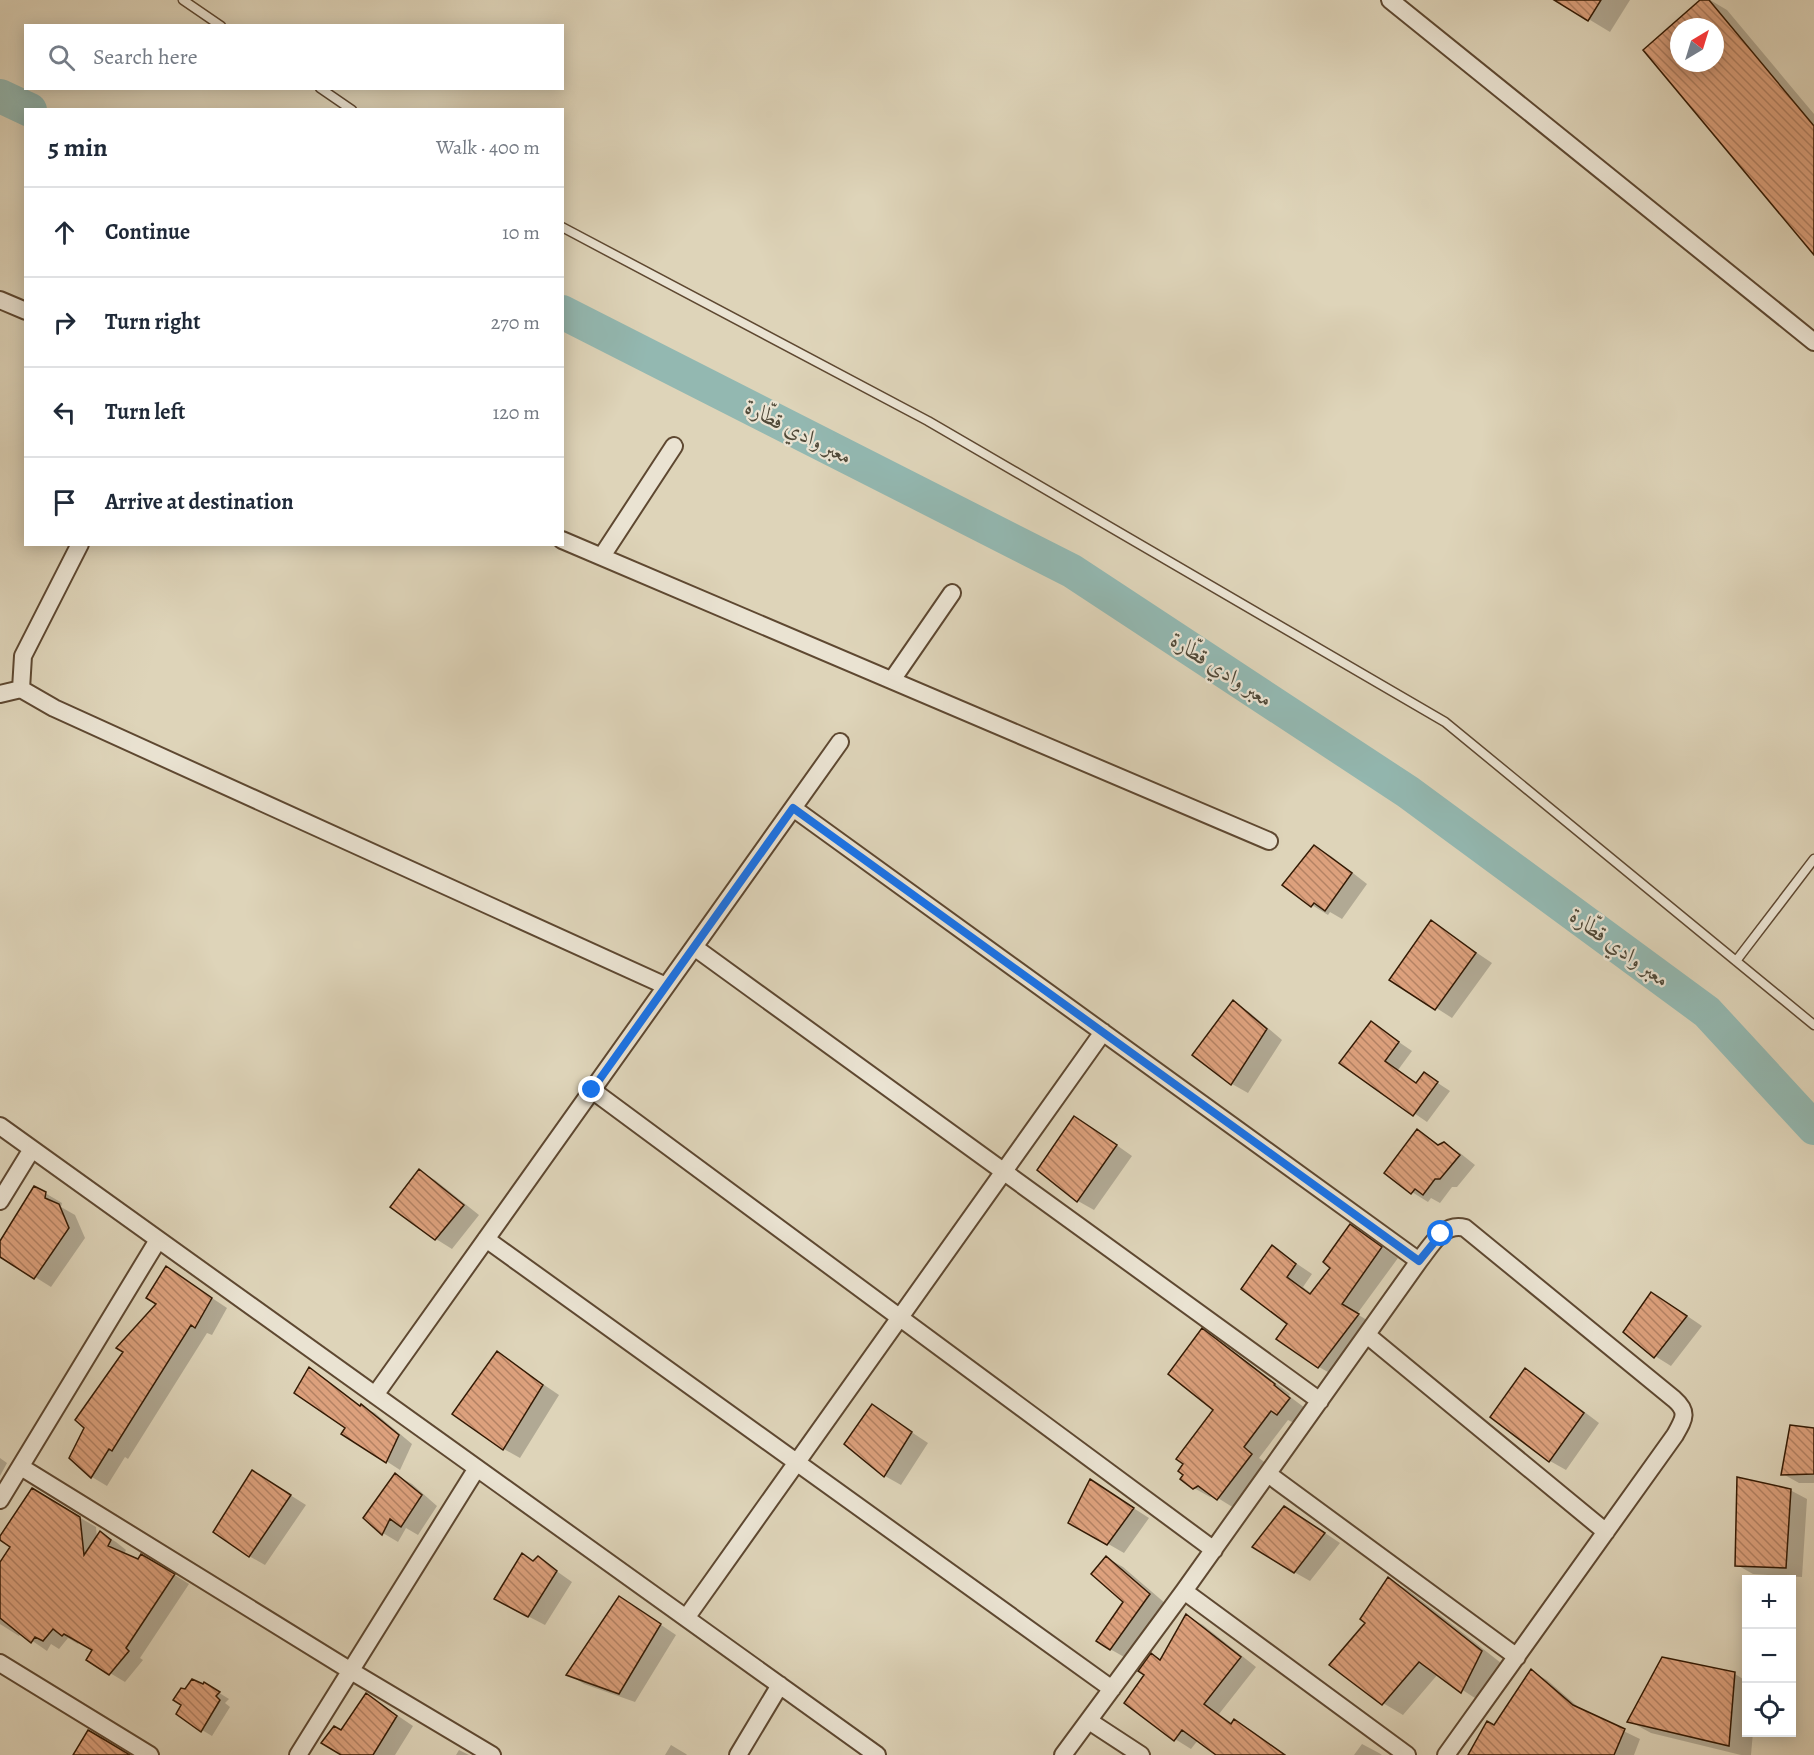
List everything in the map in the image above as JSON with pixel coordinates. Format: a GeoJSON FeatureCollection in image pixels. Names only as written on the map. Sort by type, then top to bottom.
{"type":"FeatureCollection","features":[{"type":"Feature","properties":{"kind":"street"},"geometry":{"type":"LineString","coordinates":[[1390,0],[1814,342]]}},
{"type":"Feature","properties":{"kind":"street"},"geometry":{"type":"LineString","coordinates":[[0,318],[12,305]]}},
{"type":"Feature","properties":{"kind":"street"},"geometry":{"type":"LineString","coordinates":[[602,556],[674,447]]}},
{"type":"Feature","properties":{"kind":"street"},"geometry":{"type":"LineString","coordinates":[[564,541],[1269,841]]}},
{"type":"Feature","properties":{"kind":"street"},"geometry":{"type":"LineString","coordinates":[[21,689],[22,656],[79,546]]}},
{"type":"Feature","properties":{"kind":"street"},"geometry":{"type":"LineString","coordinates":[[892,680],[952,593]]}},
{"type":"Feature","properties":{"kind":"street"},"geometry":{"type":"LineString","coordinates":[[0,694],[21,689],[64,713],[666,986]]}},
{"type":"Feature","properties":{"kind":"street"},"geometry":{"type":"LineString","coordinates":[[375,1395],[840,742]]}},
{"type":"Feature","properties":{"kind":"street"},"geometry":{"type":"LineString","coordinates":[[793,808],[1419,1261]]}},
{"type":"Feature","properties":{"kind":"street"},"geometry":{"type":"LineString","coordinates":[[694,947],[1320,1401]]}},
{"type":"Feature","properties":{"kind":"street"},"geometry":{"type":"LineString","coordinates":[[686,1618],[1103,1032]]}},
{"type":"Feature","properties":{"kind":"street"},"geometry":{"type":"LineString","coordinates":[[592,1090],[1214,1550]]}},
{"type":"Feature","properties":{"kind":"street"},"geometry":{"type":"LineString","coordinates":[[0,1126],[877,1755]]}},
{"type":"Feature","properties":{"kind":"street"},"geometry":{"type":"LineString","coordinates":[[0,1201],[32,1149]]}},
{"type":"Feature","properties":{"kind":"street"},"geometry":{"type":"LineString","coordinates":[[1063,1755],[1214,1550],[1419,1261],[1441,1234],[1450,1228],[1460,1227],[1465,1228],[1681,1405],[1684,1412],[1675,1435],[1446,1755]]}},
{"type":"Feature","properties":{"kind":"street"},"geometry":{"type":"LineString","coordinates":[[486,1239],[1112,1689]]}},
{"type":"Feature","properties":{"kind":"street"},"geometry":{"type":"LineString","coordinates":[[0,1500],[158,1240]]}},
{"type":"Feature","properties":{"kind":"street"},"geometry":{"type":"LineString","coordinates":[[1367,1335],[1606,1532]]}},
{"type":"Feature","properties":{"kind":"street"},"geometry":{"type":"LineString","coordinates":[[21,1467],[351,1671],[492,1755]]}},
{"type":"Feature","properties":{"kind":"street"},"geometry":{"type":"LineString","coordinates":[[298,1755],[477,1468]]}},
{"type":"Feature","properties":{"kind":"street"},"geometry":{"type":"LineString","coordinates":[[1268,1474],[1517,1657]]}},
{"type":"Feature","properties":{"kind":"street"},"geometry":{"type":"LineString","coordinates":[[1184,1591],[1407,1755]]}},
{"type":"Feature","properties":{"kind":"street"},"geometry":{"type":"LineString","coordinates":[[0,1663],[150,1755]]}},
{"type":"Feature","properties":{"kind":"street"},"geometry":{"type":"LineString","coordinates":[[738,1755],[780,1685]]}},
{"type":"Feature","properties":{"kind":"street"},"geometry":{"type":"LineString","coordinates":[[1089,1721],[1141,1755]]}},
{"type":"Feature","properties":{"kind":"lane"},"geometry":{"type":"LineString","coordinates":[[183,0],[218,24]]}},
{"type":"Feature","properties":{"kind":"lane"},"geometry":{"type":"LineString","coordinates":[[323,90],[349,108]]}},
{"type":"Feature","properties":{"kind":"lane"},"geometry":{"type":"LineString","coordinates":[[564,228],[928,421],[1445,722],[1814,1025]]}},
{"type":"Feature","properties":{"kind":"lane"},"geometry":{"type":"LineString","coordinates":[[1736,961],[1814,859]]}},
{"type":"Feature","properties":{"kind":"building"},"geometry":{"type":"Polygon","coordinates":[[[1554,0],[1601,0],[1588,21],[1554,0]]]}},
{"type":"Feature","properties":{"kind":"building"},"geometry":{"type":"Polygon","coordinates":[[[1700,0],[1709,0],[1724,18],[1679,18],[1700,0]]]}},
{"type":"Feature","properties":{"kind":"building"},"geometry":{"type":"Polygon","coordinates":[[[1724,18],[1814,126],[1814,255],[1643,50],[1670,26],[1670,72],[1724,72],[1724,18]]]}},
{"type":"Feature","properties":{"kind":"building"},"geometry":{"type":"Polygon","coordinates":[[[1314,845],[1352,873],[1325,911],[1314,903],[1311,907],[1282,885],[1314,845]]]}},
{"type":"Feature","properties":{"kind":"building"},"geometry":{"type":"Polygon","coordinates":[[[1431,920],[1476,953],[1435,1010],[1389,980],[1431,920]]]}},
{"type":"Feature","properties":{"kind":"building"},"geometry":{"type":"Polygon","coordinates":[[[1233,1000],[1267,1029],[1231,1085],[1192,1055],[1233,1000]]]}},
{"type":"Feature","properties":{"kind":"building"},"geometry":{"type":"Polygon","coordinates":[[[1371,1021],[1399,1042],[1385,1061],[1416,1083],[1424,1072],[1438,1082],[1413,1116],[1339,1063],[1371,1021]]]}},
{"type":"Feature","properties":{"kind":"building"},"geometry":{"type":"Polygon","coordinates":[[[1074,1116],[1117,1145],[1077,1202],[1037,1170],[1074,1116]]]}},
{"type":"Feature","properties":{"kind":"building"},"geometry":{"type":"Polygon","coordinates":[[[1417,1129],[1438,1145],[1444,1142],[1460,1155],[1440,1179],[1435,1179],[1423,1195],[1415,1189],[1411,1194],[1384,1173],[1417,1129]]]}},
{"type":"Feature","properties":{"kind":"building"},"geometry":{"type":"Polygon","coordinates":[[[419,1169],[464,1205],[435,1240],[390,1207],[419,1169]]]}},
{"type":"Feature","properties":{"kind":"building"},"geometry":{"type":"Polygon","coordinates":[[[34,1186],[46,1192],[45,1198],[59,1204],[69,1228],[34,1279],[0,1257],[0,1241],[34,1186]]]}},
{"type":"Feature","properties":{"kind":"building"},"geometry":{"type":"Polygon","coordinates":[[[1350,1224],[1382,1247],[1342,1304],[1359,1314],[1318,1368],[1276,1339],[1287,1324],[1241,1289],[1272,1245],[1296,1264],[1287,1277],[1310,1294],[1330,1268],[1323,1262],[1350,1224]]]}},
{"type":"Feature","properties":{"kind":"building"},"geometry":{"type":"Polygon","coordinates":[[[166,1266],[212,1298],[195,1328],[191,1325],[112,1451],[109,1449],[91,1478],[69,1458],[84,1428],[75,1420],[123,1352],[116,1348],[156,1304],[146,1298],[166,1266]]]}},
{"type":"Feature","properties":{"kind":"building"},"geometry":{"type":"Polygon","coordinates":[[[1651,1292],[1687,1316],[1654,1358],[1623,1332],[1651,1292]]]}},
{"type":"Feature","properties":{"kind":"building"},"geometry":{"type":"Polygon","coordinates":[[[1202,1328],[1290,1398],[1277,1415],[1271,1411],[1244,1447],[1252,1454],[1217,1500],[1198,1486],[1193,1489],[1180,1479],[1183,1475],[1178,1471],[1183,1464],[1176,1459],[1213,1410],[1168,1374],[1202,1328]]]}},
{"type":"Feature","properties":{"kind":"building"},"geometry":{"type":"Polygon","coordinates":[[[497,1351],[543,1385],[503,1450],[452,1414],[497,1351]]]}},
{"type":"Feature","properties":{"kind":"building"},"geometry":{"type":"Polygon","coordinates":[[[309,1367],[360,1406],[361,1404],[399,1435],[386,1463],[341,1434],[345,1428],[294,1393],[309,1367]]]}},
{"type":"Feature","properties":{"kind":"building"},"geometry":{"type":"Polygon","coordinates":[[[1525,1368],[1584,1413],[1549,1462],[1490,1417],[1525,1368]]]}},
{"type":"Feature","properties":{"kind":"building"},"geometry":{"type":"Polygon","coordinates":[[[872,1404],[912,1432],[884,1477],[844,1444],[872,1404]]]}},
{"type":"Feature","properties":{"kind":"building"},"geometry":{"type":"Polygon","coordinates":[[[1790,1425],[1814,1428],[1814,1474],[1781,1475],[1790,1425]]]}},
{"type":"Feature","properties":{"kind":"building"},"geometry":{"type":"Polygon","coordinates":[[[252,1470],[291,1495],[249,1557],[213,1532],[252,1470]]]}},
{"type":"Feature","properties":{"kind":"building"},"geometry":{"type":"Polygon","coordinates":[[[395,1473],[422,1495],[401,1527],[390,1519],[382,1535],[363,1518],[395,1473]]]}},
{"type":"Feature","properties":{"kind":"building"},"geometry":{"type":"Polygon","coordinates":[[[1737,1477],[1791,1489],[1786,1568],[1735,1566],[1737,1477]]]}},
{"type":"Feature","properties":{"kind":"building"},"geometry":{"type":"Polygon","coordinates":[[[1090,1479],[1134,1508],[1107,1545],[1068,1523],[1090,1479]]]}},
{"type":"Feature","properties":{"kind":"building"},"geometry":{"type":"Polygon","coordinates":[[[32,1488],[80,1517],[84,1555],[100,1531],[111,1540],[108,1546],[138,1559],[141,1554],[175,1574],[126,1648],[129,1651],[109,1675],[86,1660],[92,1650],[64,1634],[62,1636],[53,1629],[43,1641],[35,1637],[31,1643],[0,1618],[0,1562],[10,1547],[0,1540],[0,1536],[32,1488]]]}},
{"type":"Feature","properties":{"kind":"building"},"geometry":{"type":"Polygon","coordinates":[[[1284,1506],[1325,1533],[1294,1573],[1252,1547],[1284,1506]]]}},
{"type":"Feature","properties":{"kind":"building"},"geometry":{"type":"Polygon","coordinates":[[[522,1553],[533,1561],[538,1556],[557,1571],[528,1617],[494,1599],[522,1553]]]}},
{"type":"Feature","properties":{"kind":"building"},"geometry":{"type":"Polygon","coordinates":[[[1106,1556],[1150,1594],[1110,1650],[1096,1641],[1123,1602],[1091,1574],[1106,1556]]]}},
{"type":"Feature","properties":{"kind":"building"},"geometry":{"type":"Polygon","coordinates":[[[1388,1577],[1482,1651],[1461,1693],[1419,1662],[1382,1705],[1329,1665],[1365,1623],[1360,1619],[1388,1577]]]}},
{"type":"Feature","properties":{"kind":"building"},"geometry":{"type":"Polygon","coordinates":[[[619,1596],[661,1624],[619,1694],[566,1675],[619,1596]]]}},
{"type":"Feature","properties":{"kind":"building"},"geometry":{"type":"Polygon","coordinates":[[[1186,1614],[1241,1657],[1204,1704],[1231,1724],[1234,1719],[1285,1755],[1216,1755],[1182,1730],[1174,1741],[1124,1703],[1144,1675],[1138,1671],[1151,1653],[1160,1660],[1186,1614]]]}},
{"type":"Feature","properties":{"kind":"building"},"geometry":{"type":"Polygon","coordinates":[[[1662,1657],[1735,1672],[1729,1746],[1627,1722],[1662,1657]]]}},
{"type":"Feature","properties":{"kind":"building"},"geometry":{"type":"Polygon","coordinates":[[[1531,1669],[1573,1705],[1625,1729],[1614,1755],[1468,1755],[1487,1721],[1494,1725],[1531,1669]]]}},
{"type":"Feature","properties":{"kind":"building"},"geometry":{"type":"Polygon","coordinates":[[[192,1679],[203,1684],[204,1682],[220,1692],[216,1696],[220,1700],[201,1732],[176,1714],[181,1705],[173,1700],[181,1688],[185,1689],[192,1679]]]}},
{"type":"Feature","properties":{"kind":"building"},"geometry":{"type":"Polygon","coordinates":[[[366,1693],[397,1716],[373,1755],[341,1755],[321,1743],[334,1726],[341,1730],[366,1693]]]}},
{"type":"Feature","properties":{"kind":"building"},"geometry":{"type":"Polygon","coordinates":[[[88,1730],[105,1740],[130,1755],[73,1755],[88,1730]]]}},
{"type":"Feature","properties":{"kind":"waterway","name":"معبر وادي قطّارة"},"geometry":{"type":"LineString","coordinates":[[0,96],[26,108]]}},
{"type":"Feature","properties":{"kind":"waterway","name":"معبر وادي قطّارة"},"geometry":{"type":"LineString","coordinates":[[564,313],[1072,571],[1408,792],[1707,1012],[1814,1128]]}},
{"type":"Feature","properties":{"kind":"route"},"geometry":{"type":"LineString","coordinates":[[592,1090],[793,808],[1419,1261],[1441,1234]]}}]}
